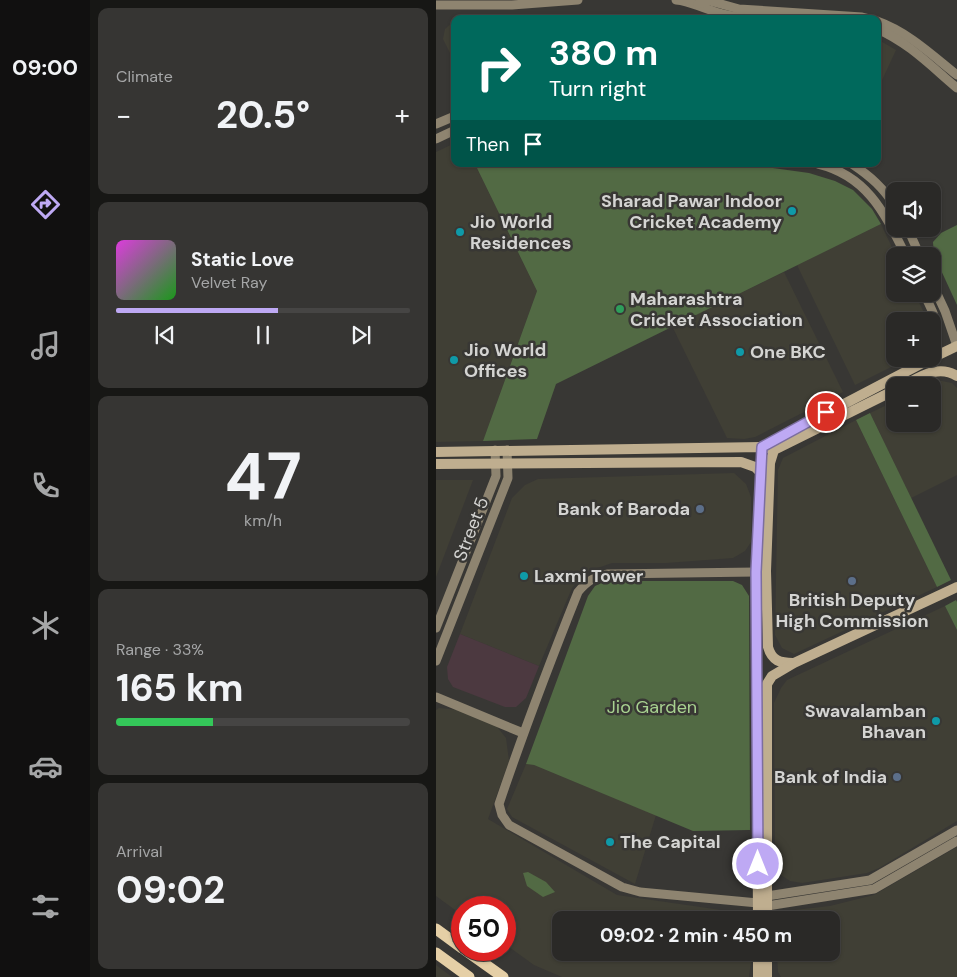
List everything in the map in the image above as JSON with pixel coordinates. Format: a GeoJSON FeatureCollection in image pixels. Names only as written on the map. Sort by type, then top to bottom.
{"type":"FeatureCollection","features":[{"type":"Feature","properties":{"kind":"main road"},"geometry":{"type":"LineString","coordinates":[[941,353],[957,346]]}},
{"type":"Feature","properties":{"kind":"main road"},"geometry":{"type":"LineString","coordinates":[[762,447],[913,367]]}},
{"type":"Feature","properties":{"kind":"main road"},"geometry":{"type":"LineString","coordinates":[[920,377],[940,370],[957,376]]}},
{"type":"Feature","properties":{"kind":"main road"},"geometry":{"type":"LineString","coordinates":[[436,452],[762,447],[774,450],[886,394]]}},
{"type":"Feature","properties":{"kind":"main road"},"geometry":{"type":"LineString","coordinates":[[762,447],[756,572],[766,911]]}},
{"type":"Feature","properties":{"kind":"main road"},"geometry":{"type":"LineString","coordinates":[[774,450],[770,463],[766,571],[768,647],[770,654],[776,661],[794,663]]}},
{"type":"Feature","properties":{"kind":"main road"},"geometry":{"type":"LineString","coordinates":[[436,464],[741,462],[755,467],[761,473]]}},
{"type":"Feature","properties":{"kind":"main road"},"geometry":{"type":"LineString","coordinates":[[761,911],[764,902],[767,684],[772,676],[794,663],[957,587]]}},
{"type":"Feature","properties":{"kind":"main road"},"geometry":{"type":"LineString","coordinates":[[436,929],[451,940]]}},
{"type":"Feature","properties":{"kind":"main road"},"geometry":{"type":"LineString","coordinates":[[436,954],[468,977]]}},
{"type":"Feature","properties":{"kind":"main road"},"geometry":{"type":"LineString","coordinates":[[481,961],[503,977]]}},
{"type":"Feature","properties":{"kind":"main road"},"geometry":{"type":"LineString","coordinates":[[758,961],[758,977]]}},
{"type":"Feature","properties":{"kind":"main road"},"geometry":{"type":"LineString","coordinates":[[767,961],[767,977]]}},
{"type":"Feature","properties":{"kind":"street"},"geometry":{"type":"LineString","coordinates":[[436,5],[512,4],[578,0]]}},
{"type":"Feature","properties":{"kind":"street"},"geometry":{"type":"LineString","coordinates":[[676,0],[698,4],[709,10],[723,4],[739,9],[831,15]]}},
{"type":"Feature","properties":{"kind":"street"},"geometry":{"type":"LineString","coordinates":[[721,15],[723,4]]}},
{"type":"Feature","properties":{"kind":"street"},"geometry":{"type":"LineString","coordinates":[[881,22],[896,28],[912,39],[957,75]]}},
{"type":"Feature","properties":{"kind":"street"},"geometry":{"type":"LineString","coordinates":[[881,31],[905,44],[957,88]]}},
{"type":"Feature","properties":{"kind":"street"},"geometry":{"type":"LineString","coordinates":[[436,124],[451,118]]}},
{"type":"Feature","properties":{"kind":"street"},"geometry":{"type":"LineString","coordinates":[[436,139],[451,132]]}},
{"type":"Feature","properties":{"kind":"street"},"geometry":{"type":"LineString","coordinates":[[826,167],[860,184],[876,201],[901,247]]}},
{"type":"Feature","properties":{"kind":"street"},"geometry":{"type":"LineString","coordinates":[[857,167],[868,174],[886,193]]}},
{"type":"Feature","properties":{"kind":"street"},"geometry":{"type":"LineString","coordinates":[[941,302],[957,346]]}},
{"type":"Feature","properties":{"kind":"street"},"geometry":{"type":"LineString","coordinates":[[945,311],[957,323]]}},
{"type":"Feature","properties":{"kind":"street","name":"Street 5"},"geometry":{"type":"LineString","coordinates":[[436,628],[496,476],[495,450]]}},
{"type":"Feature","properties":{"kind":"street","name":"Street 5"},"geometry":{"type":"LineString","coordinates":[[436,660],[508,478],[507,450]]}},
{"type":"Feature","properties":{"kind":"street"},"geometry":{"type":"LineString","coordinates":[[756,572],[608,574],[591,579],[584,584],[578,592],[523,733],[499,804],[502,815],[509,824],[622,887],[640,892],[764,902],[874,889],[957,842]]}},
{"type":"Feature","properties":{"kind":"street"},"geometry":{"type":"LineString","coordinates":[[436,697],[523,733]]}},
{"type":"Feature","properties":{"kind":"street"},"geometry":{"type":"LineString","coordinates":[[764,902],[870,880],[957,830]]}},
{"type":"Feature","properties":{"kind":"shaded area"},"geometry":{"type":"Polygon","coordinates":[[[451,24],[451,55],[443,39],[445,29],[451,24]]]}},
{"type":"Feature","properties":{"kind":"shaded area"},"geometry":{"type":"Polygon","coordinates":[[[881,41],[896,50],[881,82],[881,41]]]}},
{"type":"Feature","properties":{"kind":"shaded area"},"geometry":{"type":"Polygon","coordinates":[[[451,145],[451,167],[476,167],[537,291],[483,441],[436,442],[436,152],[451,145]]]}},
{"type":"Feature","properties":{"kind":"shaded area"},"geometry":{"type":"Polygon","coordinates":[[[881,224],[892,247],[886,247],[886,302],[919,302],[924,312],[886,312],[886,367],[891,367],[855,385],[797,265],[881,224]]]}},
{"type":"Feature","properties":{"kind":"shaded area","name":"One BKC"},"geometry":{"type":"Polygon","coordinates":[[[784,272],[843,392],[755,437],[744,439],[727,438],[672,326],[784,272]]]}},
{"type":"Feature","properties":{"kind":"shaded area"},"geometry":{"type":"Polygon","coordinates":[[[941,381],[952,383],[957,388],[957,475],[911,498],[870,413],[886,405],[886,432],[941,432],[941,381]]]}},
{"type":"Feature","properties":{"kind":"shaded area"},"geometry":{"type":"Polygon","coordinates":[[[856,420],[937,587],[794,654],[782,648],[775,635],[778,470],[783,458],[856,420]]]}},
{"type":"Feature","properties":{"kind":"shaded area"},"geometry":{"type":"Polygon","coordinates":[[[734,473],[746,484],[751,497],[751,542],[745,551],[733,558],[666,563],[612,563],[586,572],[572,588],[539,666],[460,634],[512,498],[525,485],[538,479],[734,473]]]}},
{"type":"Feature","properties":{"kind":"shaded area"},"geometry":{"type":"Polygon","coordinates":[[[436,480],[473,480],[436,577],[436,480]]]}},
{"type":"Feature","properties":{"kind":"shaded area"},"geometry":{"type":"Polygon","coordinates":[[[945,606],[957,630],[957,821],[879,868],[867,873],[802,883],[790,881],[781,875],[775,863],[774,703],[781,688],[787,680],[945,606]]]}},
{"type":"Feature","properties":{"kind":"shaded area"},"geometry":{"type":"Polygon","coordinates":[[[460,634],[539,666],[526,698],[516,707],[505,707],[453,687],[448,679],[447,667],[460,634]]]}},
{"type":"Feature","properties":{"kind":"shaded area"},"geometry":{"type":"Polygon","coordinates":[[[439,708],[460,710],[494,723],[506,738],[509,761],[488,819],[617,895],[728,911],[552,911],[552,961],[751,961],[749,977],[562,977],[534,965],[516,952],[516,896],[451,896],[451,907],[436,896],[436,710],[439,708]]]}},
{"type":"Feature","properties":{"kind":"shaded area","name":"The Capital"},"geometry":{"type":"Polygon","coordinates":[[[526,764],[534,765],[656,815],[635,884],[512,817],[507,809],[526,764]]]}},
{"type":"Feature","properties":{"kind":"shaded area"},"geometry":{"type":"Polygon","coordinates":[[[957,847],[957,977],[781,977],[778,972],[777,961],[840,961],[840,911],[792,911],[830,906],[874,895],[957,847]]]}},
{"type":"Feature","properties":{"kind":"shaded area"},"geometry":{"type":"Polygon","coordinates":[[[436,965],[452,977],[436,977],[436,965]]]}},
{"type":"Feature","properties":{"kind":"green space","name":"Maharashtra Cricket Association"},"geometry":{"type":"Polygon","coordinates":[[[476,167],[766,167],[809,173],[835,181],[853,190],[872,209],[881,224],[556,384],[537,439],[483,441],[537,291],[476,167]]]}},
{"type":"Feature","properties":{"kind":"green space"},"geometry":{"type":"Polygon","coordinates":[[[957,225],[957,305],[941,270],[941,247],[933,247],[933,242],[937,237],[941,237],[941,233],[957,225]]]}},
{"type":"Feature","properties":{"kind":"green space"},"geometry":{"type":"Polygon","coordinates":[[[870,413],[951,580],[937,587],[856,420],[870,413]]]}},
{"type":"Feature","properties":{"kind":"green space","name":"Jio Garden"},"geometry":{"type":"Polygon","coordinates":[[[606,581],[733,581],[742,585],[749,596],[750,830],[693,831],[534,765],[526,764],[588,596],[595,586],[606,581]]]}},
{"type":"Feature","properties":{"kind":"green space"},"geometry":{"type":"Polygon","coordinates":[[[956,600],[957,602],[957,630],[945,606],[956,600]]]}},
{"type":"Feature","properties":{"kind":"green space"},"geometry":{"type":"Polygon","coordinates":[[[528,872],[546,882],[555,892],[543,897],[527,886],[523,873],[528,872]]]}},
{"type":"Feature","properties":{"kind":"place","name":"Sharad Pawar Indoor Cricket Academy"},"geometry":{"type":"Point","coordinates":[792,211]}},
{"type":"Feature","properties":{"kind":"place","name":"Jio World Residences"},"geometry":{"type":"Point","coordinates":[460,232]}},
{"type":"Feature","properties":{"kind":"place","name":"Maharashtra Cricket Association"},"geometry":{"type":"Point","coordinates":[620,309]}},
{"type":"Feature","properties":{"kind":"place","name":"One BKC"},"geometry":{"type":"Point","coordinates":[740,352]}},
{"type":"Feature","properties":{"kind":"place","name":"Jio World Offices"},"geometry":{"type":"Point","coordinates":[454,360]}},
{"type":"Feature","properties":{"kind":"place","name":"Bank of Baroda"},"geometry":{"type":"Point","coordinates":[700,509]}},
{"type":"Feature","properties":{"kind":"place","name":"Laxmi Tower"},"geometry":{"type":"Point","coordinates":[524,576]}},
{"type":"Feature","properties":{"kind":"place","name":"British Deputy High Commission"},"geometry":{"type":"Point","coordinates":[852,581]}},
{"type":"Feature","properties":{"kind":"place","name":"Swavalamban Bhavan"},"geometry":{"type":"Point","coordinates":[936,721]}},
{"type":"Feature","properties":{"kind":"place","name":"Bank of India"},"geometry":{"type":"Point","coordinates":[897,777]}},
{"type":"Feature","properties":{"kind":"place","name":"The Capital"},"geometry":{"type":"Point","coordinates":[610,842]}},
{"type":"Feature","properties":{"kind":"route"},"geometry":{"type":"LineString","coordinates":[[758,864],[756,572],[762,447],[826,412]]}}]}
